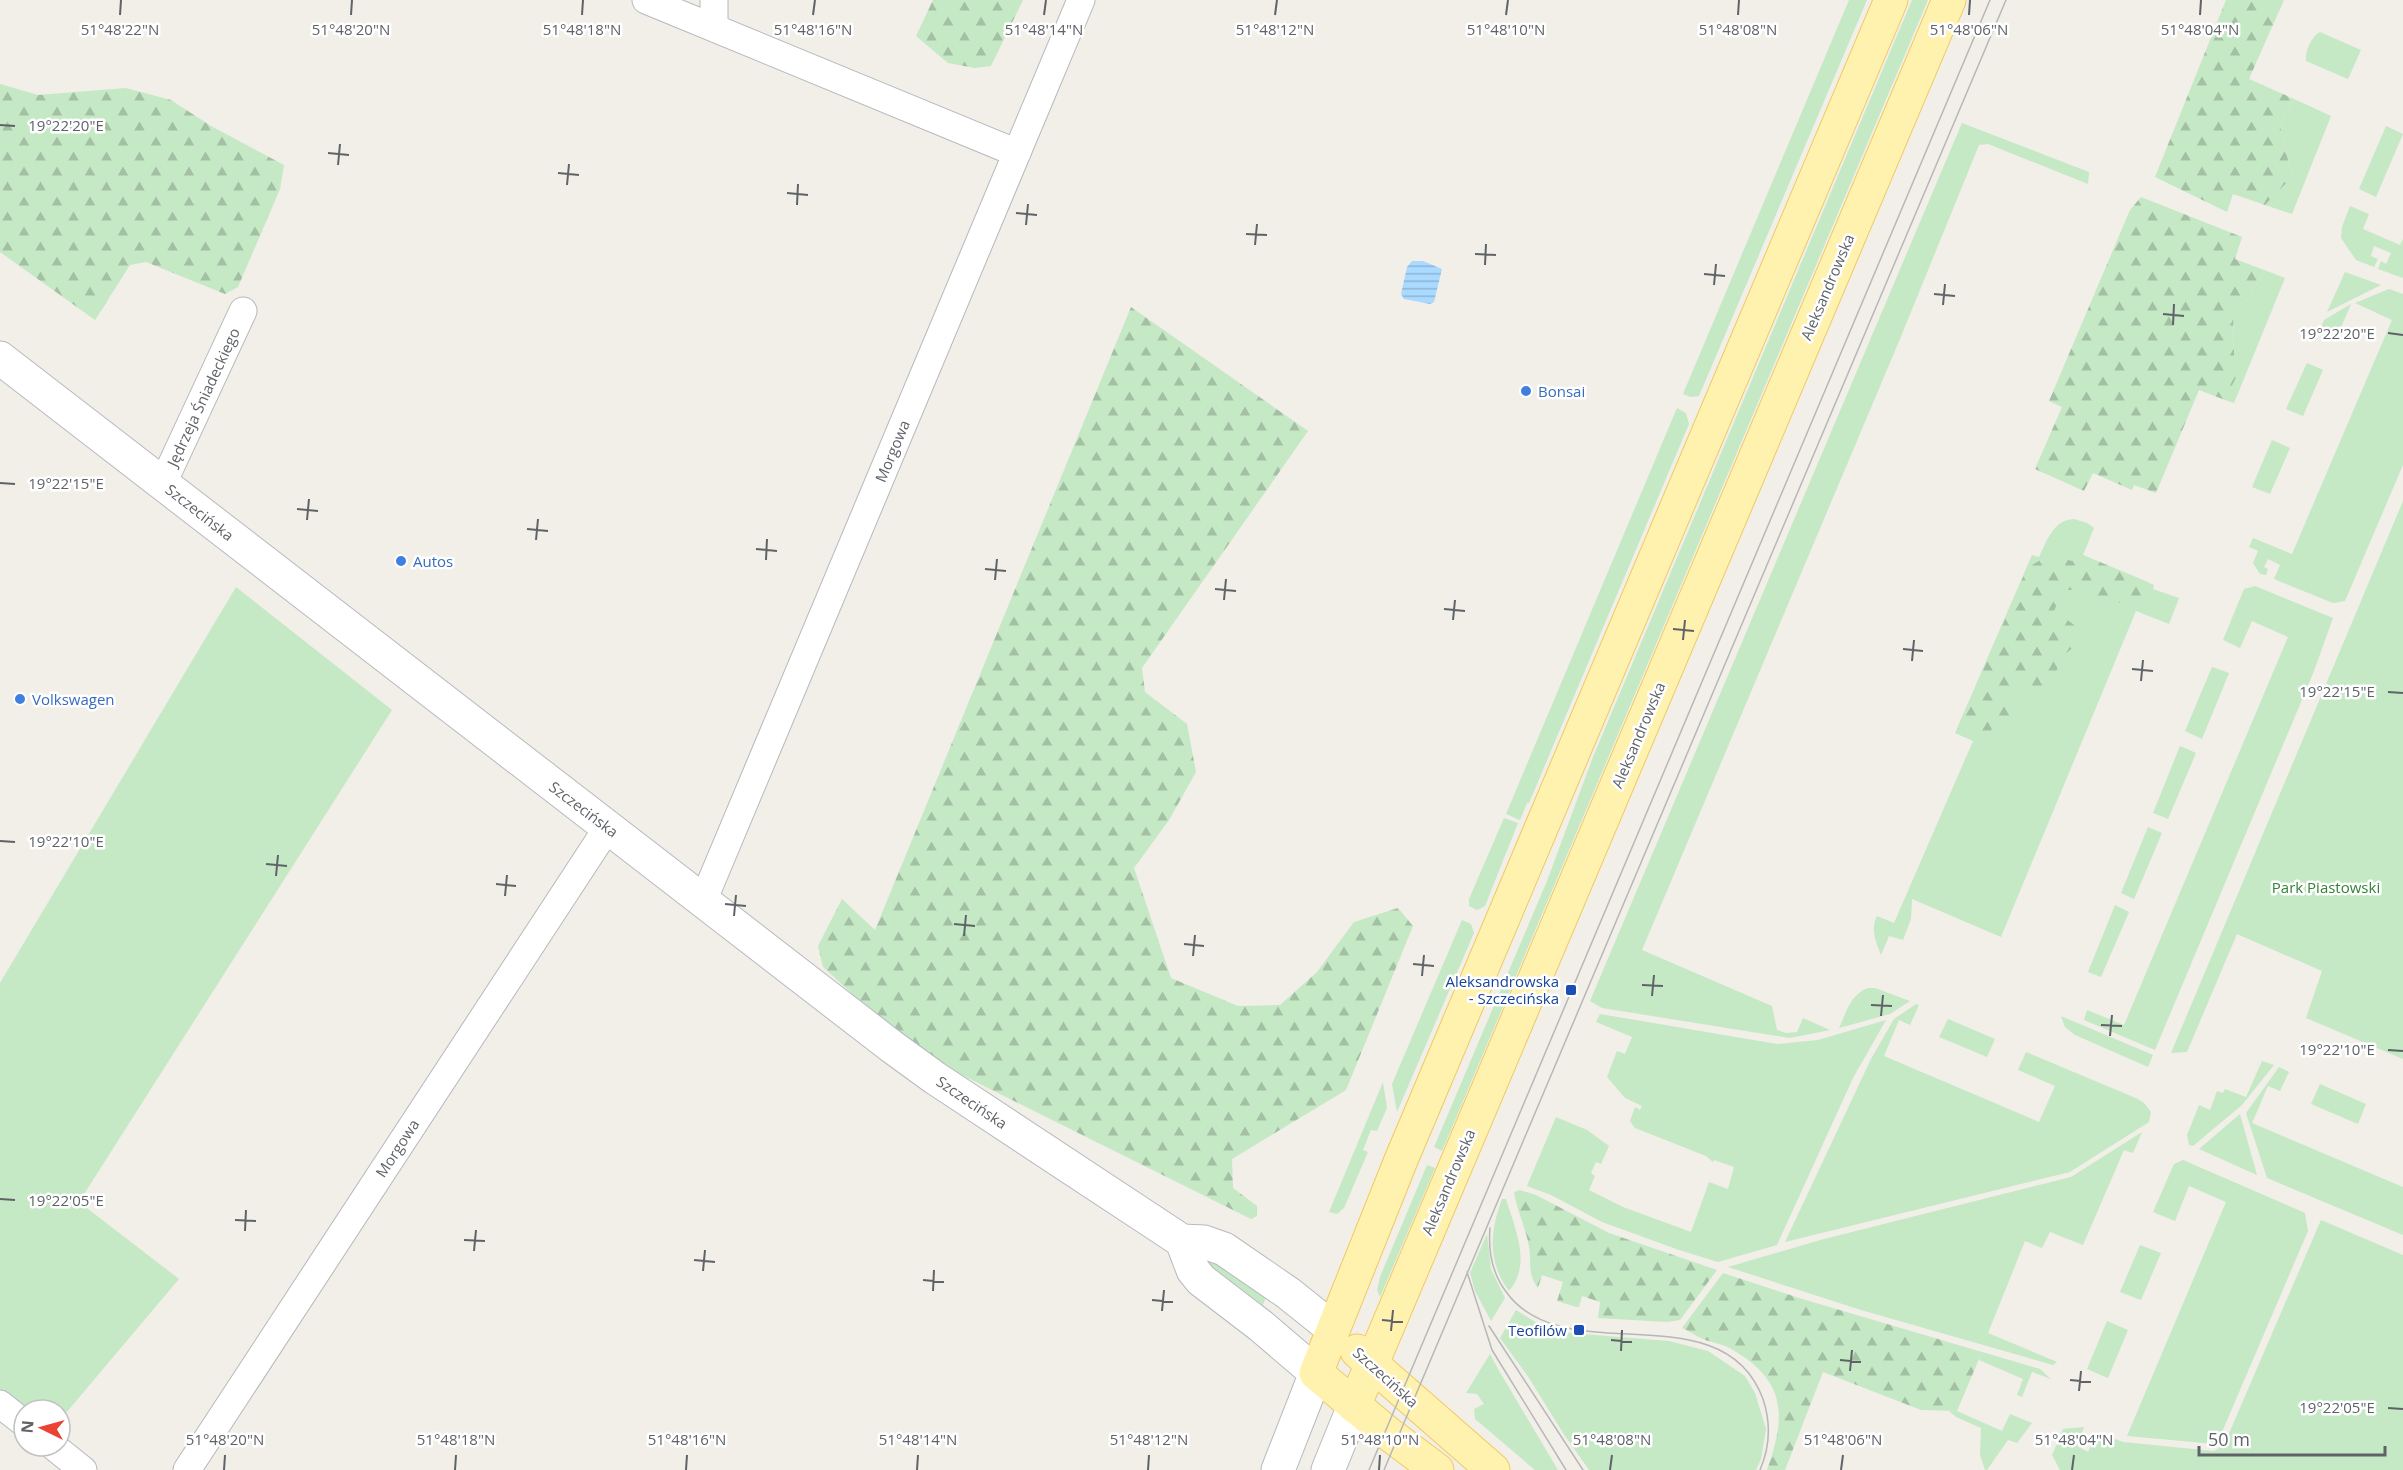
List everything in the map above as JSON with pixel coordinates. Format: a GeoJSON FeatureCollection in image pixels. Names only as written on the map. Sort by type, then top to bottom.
{"type":"FeatureCollection","features":[{"type":"Feature","properties":{"kind":"main road"},"geometry":{"type":"LineString","coordinates":[[1278,1470],[1401,1160],[1891,0]]}},
{"type":"Feature","properties":{"kind":"main road","name":"Aleksandrowska"},"geometry":{"type":"LineString","coordinates":[[1328,1470],[1949,0]]}},
{"type":"Feature","properties":{"kind":"main road","name":"Szczecińska"},"geometry":{"type":"LineString","coordinates":[[0,358],[935,1078],[1182,1241],[1204,1242],[1224,1249],[1288,1293],[1333,1329],[1493,1470]]}},
{"type":"Feature","properties":{"kind":"main road"},"geometry":{"type":"LineString","coordinates":[[1182,1241],[1193,1269],[1201,1280],[1261,1326],[1354,1406],[1437,1470]]}},
{"type":"Feature","properties":{"kind":"street"},"geometry":{"type":"LineString","coordinates":[[646,0],[1017,153]]}},
{"type":"Feature","properties":{"kind":"street"},"geometry":{"type":"LineString","coordinates":[[714,0],[714,27]]}},
{"type":"Feature","properties":{"kind":"street","name":"Morgowa"},"geometry":{"type":"LineString","coordinates":[[703,901],[1080,0]]}},
{"type":"Feature","properties":{"kind":"street","name":"Jędrzeja Śniadeckiego"},"geometry":{"type":"LineString","coordinates":[[163,483],[243,311]]}},
{"type":"Feature","properties":{"kind":"street","name":"Morgowa"},"geometry":{"type":"LineString","coordinates":[[186,1470],[608,827]]}},
{"type":"Feature","properties":{"kind":"street"},"geometry":{"type":"LineString","coordinates":[[0,1404],[12,1414]]}},
{"type":"Feature","properties":{"kind":"street"},"geometry":{"type":"LineString","coordinates":[[68,1458],[83,1470]]}},
{"type":"Feature","properties":{"kind":"green space"},"geometry":{"type":"Polygon","coordinates":[[[933,0],[1023,0],[991,66],[975,68],[948,63],[916,36],[933,0]]]}},
{"type":"Feature","properties":{"kind":"green space"},"geometry":{"type":"Polygon","coordinates":[[[1849,0],[1867,0],[1699,396],[1691,397],[1683,394],[1849,0]]]}},
{"type":"Feature","properties":{"kind":"green space"},"geometry":{"type":"Polygon","coordinates":[[[1912,0],[1928,0],[1442,1151],[1434,1147],[1547,881],[1593,757],[1912,0]]]}},
{"type":"Feature","properties":{"kind":"green space"},"geometry":{"type":"Polygon","coordinates":[[[2226,0],[2284,0],[2249,79],[2294,99],[2280,126],[2292,177],[2265,205],[2233,194],[2227,212],[2155,177],[2226,0]]]}},
{"type":"Feature","properties":{"kind":"green space"},"geometry":{"type":"Polygon","coordinates":[[[2320,32],[2361,50],[2348,79],[2306,61],[2309,45],[2320,32]]]}},
{"type":"Feature","properties":{"kind":"green space"},"geometry":{"type":"Polygon","coordinates":[[[0,84],[38,95],[126,88],[171,100],[211,126],[284,165],[280,189],[238,287],[225,294],[146,262],[130,265],[95,320],[0,252],[0,84]]]}},
{"type":"Feature","properties":{"kind":"green space"},"geometry":{"type":"Polygon","coordinates":[[[2294,99],[2331,116],[2292,214],[2265,205],[2292,177],[2280,126],[2294,99]]]}},
{"type":"Feature","properties":{"kind":"green space"},"geometry":{"type":"Polygon","coordinates":[[[1962,123],[2089,172],[2088,184],[1988,144],[1979,145],[1900,339],[1642,950],[1772,1006],[1777,1030],[1786,1033],[1797,1032],[1803,1018],[1830,1030],[1790,1038],[1602,1008],[1590,1001],[1962,123]]]}},
{"type":"Feature","properties":{"kind":"green space"},"geometry":{"type":"Polygon","coordinates":[[[2386,126],[2403,134],[2376,197],[2359,189],[2386,126]]]}},
{"type":"Feature","properties":{"kind":"green space"},"geometry":{"type":"Polygon","coordinates":[[[2141,197],[2242,237],[2235,259],[2264,270],[2248,299],[2233,308],[2234,356],[2240,369],[2225,400],[2199,390],[2156,493],[2134,485],[2132,490],[2093,473],[2084,491],[2035,469],[2062,407],[2049,401],[2130,210],[2141,197]]]}},
{"type":"Feature","properties":{"kind":"green space"},"geometry":{"type":"Polygon","coordinates":[[[2350,206],[2369,214],[2363,229],[2400,245],[2403,239],[2403,278],[2378,269],[2381,261],[2386,264],[2391,253],[2374,246],[2371,256],[2378,259],[2374,267],[2356,260],[2341,238],[2342,227],[2350,206]]]}},
{"type":"Feature","properties":{"kind":"green space"},"geometry":{"type":"Polygon","coordinates":[[[2264,270],[2285,278],[2234,403],[2225,400],[2239,369],[2234,356],[2233,308],[2248,299],[2264,270]]]}},
{"type":"Feature","properties":{"kind":"green space"},"geometry":{"type":"Polygon","coordinates":[[[2345,272],[2381,285],[2327,312],[2345,272]]]}},
{"type":"Feature","properties":{"kind":"green space"},"geometry":{"type":"Polygon","coordinates":[[[2389,289],[2403,294],[2403,465],[2345,601],[2333,603],[2274,579],[2280,565],[2268,559],[2264,567],[2268,569],[2266,575],[2260,574],[2253,563],[2258,551],[2249,547],[2253,538],[2292,554],[2392,320],[2355,303],[2389,289]]]}},
{"type":"Feature","properties":{"kind":"green space"},"geometry":{"type":"Polygon","coordinates":[[[2351,304],[2336,339],[2319,333],[2324,320],[2351,304]]]}},
{"type":"Feature","properties":{"kind":"green space"},"geometry":{"type":"Polygon","coordinates":[[[1131,307],[1308,431],[1142,668],[1145,692],[1187,724],[1196,772],[1169,820],[1134,868],[1171,978],[1238,1006],[1280,1005],[1317,972],[1354,922],[1398,908],[1413,926],[1346,1090],[1232,1159],[1233,1188],[1257,1206],[1257,1216],[1251,1219],[956,1072],[870,1010],[823,967],[818,946],[842,899],[875,930],[1131,307]]]}},
{"type":"Feature","properties":{"kind":"green space"},"geometry":{"type":"Polygon","coordinates":[[[2307,363],[2323,370],[2303,416],[2286,409],[2307,363]]]}},
{"type":"Feature","properties":{"kind":"green space"},"geometry":{"type":"Polygon","coordinates":[[[1677,408],[1686,413],[1689,424],[1520,820],[1506,814],[1677,408]]]}},
{"type":"Feature","properties":{"kind":"green space"},"geometry":{"type":"Polygon","coordinates":[[[2272,440],[2290,448],[2270,494],[2252,487],[2272,440]]]}},
{"type":"Feature","properties":{"kind":"green space","name":"Park Piastowski"},"geometry":{"type":"Polygon","coordinates":[[[2403,501],[2403,1059],[2306,1018],[2322,971],[2237,934],[2187,1052],[2171,1053],[2403,501]]]}},
{"type":"Feature","properties":{"kind":"green space"},"geometry":{"type":"Polygon","coordinates":[[[2074,519],[2094,528],[2083,555],[2154,585],[2153,589],[2179,598],[2169,624],[2136,611],[2001,937],[1912,899],[1911,919],[1903,940],[1889,936],[1881,955],[1874,936],[1875,921],[1877,916],[1894,923],[1973,741],[1955,733],[2032,555],[2039,557],[2056,527],[2067,520],[2074,519]]]}},
{"type":"Feature","properties":{"kind":"green space"},"geometry":{"type":"Polygon","coordinates":[[[2053,553],[2071,561],[2083,555],[2148,582],[2136,610],[2122,603],[2098,601],[2082,590],[2068,590],[2058,601],[2053,614],[2061,615],[2082,631],[2075,646],[2064,655],[2040,704],[2027,689],[2014,692],[2007,703],[2010,716],[1997,720],[1987,737],[1958,729],[2027,568],[2053,553]]]}},
{"type":"Feature","properties":{"kind":"green space"},"geometry":{"type":"Polygon","coordinates":[[[2255,586],[2333,618],[2314,671],[2155,1050],[2084,1020],[2087,1010],[2124,1025],[2288,637],[2252,621],[2240,648],[2223,640],[2244,589],[2255,586]]]}},
{"type":"Feature","properties":{"kind":"green space"},"geometry":{"type":"Polygon","coordinates":[[[236,587],[392,710],[79,1202],[179,1279],[72,1406],[72,1398],[12,1400],[0,1390],[0,983],[236,587]]]}},
{"type":"Feature","properties":{"kind":"green space"},"geometry":{"type":"Polygon","coordinates":[[[2212,667],[2229,673],[2202,739],[2185,731],[2212,667]]]}},
{"type":"Feature","properties":{"kind":"green space"},"geometry":{"type":"Polygon","coordinates":[[[2180,746],[2196,753],[2168,819],[2153,813],[2180,746]]]}},
{"type":"Feature","properties":{"kind":"green space"},"geometry":{"type":"Polygon","coordinates":[[[1504,818],[1518,823],[1485,906],[1477,910],[1469,906],[1469,899],[1504,818]]]}},
{"type":"Feature","properties":{"kind":"green space"},"geometry":{"type":"Polygon","coordinates":[[[2148,827],[2162,833],[2134,899],[2121,893],[2148,827]]]}},
{"type":"Feature","properties":{"kind":"green space"},"geometry":{"type":"Polygon","coordinates":[[[2115,905],[2129,912],[2101,977],[2088,972],[2115,905]]]}},
{"type":"Feature","properties":{"kind":"green space"},"geometry":{"type":"Polygon","coordinates":[[[1462,920],[1471,924],[1474,933],[1397,1112],[1392,1084],[1462,920]]]}},
{"type":"Feature","properties":{"kind":"green space"},"geometry":{"type":"Polygon","coordinates":[[[1868,988],[1875,988],[1910,1001],[1890,1014],[1839,1028],[1853,999],[1868,988]]]}},
{"type":"Feature","properties":{"kind":"green space"},"geometry":{"type":"Polygon","coordinates":[[[1916,1004],[1919,1005],[1910,1025],[1899,1020],[1884,1056],[2039,1122],[2055,1086],[2018,1070],[2026,1052],[2138,1099],[2151,1112],[2149,1122],[2070,1172],[1785,1242],[1871,1059],[1894,1019],[1916,1004]]]}},
{"type":"Feature","properties":{"kind":"green space"},"geometry":{"type":"Polygon","coordinates":[[[1600,1014],[1777,1044],[1818,1040],[1886,1020],[1853,1078],[1777,1245],[1718,1262],[1602,1222],[1551,1195],[1527,1186],[1556,1117],[1587,1130],[1609,1146],[1601,1164],[1596,1162],[1591,1173],[1595,1176],[1589,1190],[1623,1207],[1691,1232],[1709,1182],[1728,1189],[1734,1167],[1714,1160],[1713,1162],[1706,1156],[1635,1128],[1630,1121],[1635,1107],[1640,1110],[1642,1106],[1625,1098],[1607,1077],[1617,1051],[1625,1054],[1632,1037],[1596,1022],[1600,1014]]]}},
{"type":"Feature","properties":{"kind":"green space"},"geometry":{"type":"Polygon","coordinates":[[[2061,1016],[2153,1055],[2148,1067],[2075,1035],[2065,1027],[2061,1016]]]}},
{"type":"Feature","properties":{"kind":"green space"},"geometry":{"type":"Polygon","coordinates":[[[1948,1019],[1995,1039],[1987,1057],[1939,1037],[1948,1019]]]}},
{"type":"Feature","properties":{"kind":"green space"},"geometry":{"type":"Polygon","coordinates":[[[2262,1061],[2274,1065],[2242,1105],[2193,1146],[2189,1145],[2187,1135],[2199,1105],[2210,1110],[2217,1091],[2223,1093],[2225,1089],[2246,1097],[2262,1061]]]}},
{"type":"Feature","properties":{"kind":"green space"},"geometry":{"type":"Polygon","coordinates":[[[2279,1067],[2289,1072],[2280,1091],[2268,1086],[2252,1123],[2403,1187],[2403,1235],[2267,1178],[2246,1113],[2279,1067]]]}},
{"type":"Feature","properties":{"kind":"green space"},"geometry":{"type":"Polygon","coordinates":[[[1383,1082],[1387,1108],[1377,1131],[1371,1130],[1363,1150],[1368,1152],[1344,1208],[1337,1214],[1329,1212],[1383,1082]]]}},
{"type":"Feature","properties":{"kind":"green space"},"geometry":{"type":"Polygon","coordinates":[[[2320,1084],[2366,1104],[2358,1124],[2311,1104],[2320,1084]]]}},
{"type":"Feature","properties":{"kind":"green space"},"geometry":{"type":"Polygon","coordinates":[[[2240,1114],[2257,1175],[2199,1149],[2240,1114]]]}},
{"type":"Feature","properties":{"kind":"green space"},"geometry":{"type":"Polygon","coordinates":[[[2142,1132],[2133,1153],[2124,1150],[2083,1245],[2050,1232],[2042,1248],[2025,1241],[1988,1333],[2057,1362],[2053,1365],[1861,1310],[1728,1267],[1824,1239],[2071,1177],[2142,1132]]]}},
{"type":"Feature","properties":{"kind":"green space"},"geometry":{"type":"Polygon","coordinates":[[[2183,1160],[2305,1213],[2308,1231],[2215,1444],[2127,1436],[2226,1202],[2189,1186],[2175,1221],[2153,1212],[2174,1164],[2183,1160]]]}},
{"type":"Feature","properties":{"kind":"green space"},"geometry":{"type":"Polygon","coordinates":[[[1427,1165],[1435,1168],[1380,1297],[1377,1290],[1380,1277],[1427,1165]]]}},
{"type":"Feature","properties":{"kind":"green space"},"geometry":{"type":"Polygon","coordinates":[[[1520,1190],[1536,1195],[1609,1233],[1717,1270],[1680,1320],[1667,1322],[1598,1318],[1600,1302],[1582,1296],[1579,1307],[1557,1301],[1563,1282],[1542,1275],[1538,1288],[1531,1273],[1528,1240],[1514,1192],[1520,1190]]]}},
{"type":"Feature","properties":{"kind":"green space"},"geometry":{"type":"Polygon","coordinates":[[[1502,1199],[1506,1199],[1514,1222],[1521,1258],[1516,1281],[1509,1291],[1497,1269],[1493,1246],[1495,1223],[1502,1199]]]}},
{"type":"Feature","properties":{"kind":"green space"},"geometry":{"type":"Polygon","coordinates":[[[2321,1220],[2403,1255],[2403,1470],[2060,1470],[2052,1455],[2063,1429],[2084,1427],[2077,1446],[2088,1452],[2097,1432],[2123,1442],[2214,1451],[2224,1445],[2321,1220]]]}},
{"type":"Feature","properties":{"kind":"green space"},"geometry":{"type":"Polygon","coordinates":[[[1487,1234],[1491,1269],[1505,1298],[1491,1321],[1475,1291],[1470,1273],[1487,1234]]]}},
{"type":"Feature","properties":{"kind":"green space"},"geometry":{"type":"Polygon","coordinates":[[[2140,1245],[2161,1253],[2141,1300],[2120,1292],[2140,1245]]]}},
{"type":"Feature","properties":{"kind":"green space"},"geometry":{"type":"Polygon","coordinates":[[[1204,1255],[1267,1294],[1263,1305],[1203,1260],[1204,1255]]]}},
{"type":"Feature","properties":{"kind":"green space"},"geometry":{"type":"Polygon","coordinates":[[[1723,1273],[1982,1352],[1957,1411],[1921,1410],[1823,1372],[1785,1470],[1767,1470],[1779,1417],[1772,1388],[1764,1375],[1751,1362],[1733,1350],[1682,1328],[1723,1273]]]}},
{"type":"Feature","properties":{"kind":"green space"},"geometry":{"type":"Polygon","coordinates":[[[1516,1310],[1540,1325],[1558,1332],[1669,1341],[1708,1351],[1745,1376],[1755,1393],[1766,1429],[1761,1459],[1756,1470],[1589,1470],[1500,1338],[1516,1310]]]}},
{"type":"Feature","properties":{"kind":"green space"},"geometry":{"type":"Polygon","coordinates":[[[2107,1321],[2128,1330],[2108,1378],[2087,1369],[2107,1321]]]}},
{"type":"Feature","properties":{"kind":"green space"},"geometry":{"type":"Polygon","coordinates":[[[1982,1352],[2040,1369],[2051,1379],[2032,1372],[2022,1397],[2017,1395],[2023,1379],[1979,1360],[1982,1352]]]}},
{"type":"Feature","properties":{"kind":"green space"},"geometry":{"type":"Polygon","coordinates":[[[1490,1354],[1558,1470],[1535,1470],[1475,1419],[1474,1409],[1484,1404],[1477,1394],[1466,1393],[1490,1354]]]}},
{"type":"Feature","properties":{"kind":"green space"},"geometry":{"type":"Polygon","coordinates":[[[1949,1411],[1957,1411],[2002,1431],[2010,1414],[2032,1423],[2017,1443],[2008,1440],[1985,1470],[1980,1455],[1981,1428],[1956,1417],[1949,1411]]]}},
{"type":"Feature","properties":{"kind":"water"},"geometry":{"type":"Polygon","coordinates":[[[1412,261],[1423,261],[1442,269],[1434,302],[1430,304],[1404,299],[1401,294],[1407,267],[1412,261]]]}},
{"type":"Feature","properties":{"kind":"tram line"},"geometry":{"type":"LineString","coordinates":[[1369,1470],[1990,0]]}},
{"type":"Feature","properties":{"kind":"tram line"},"geometry":{"type":"LineString","coordinates":[[1384,1470],[2006,0]]}},
{"type":"Feature","properties":{"kind":"tram line"},"geometry":{"type":"LineString","coordinates":[[1490,1228],[1491,1254],[1498,1278],[1507,1293],[1533,1316],[1566,1328],[1680,1338],[1714,1348],[1743,1366],[1763,1399],[1767,1417],[1767,1444],[1760,1470]]}},
{"type":"Feature","properties":{"kind":"tram line"},"geometry":{"type":"LineString","coordinates":[[1467,1272],[1492,1350],[1566,1470]]}},
{"type":"Feature","properties":{"kind":"tram line"},"geometry":{"type":"LineString","coordinates":[[1489,1326],[1583,1470]]}},
{"type":"Feature","properties":{"kind":"place","name":"Bonsai"},"geometry":{"type":"Point","coordinates":[1526,391]}},
{"type":"Feature","properties":{"kind":"place","name":"Autos"},"geometry":{"type":"Point","coordinates":[401,561]}},
{"type":"Feature","properties":{"kind":"place","name":"Volkswagen"},"geometry":{"type":"Point","coordinates":[20,699]}},
{"type":"Feature","properties":{"kind":"place","name":"Aleksandrowska - Szczecińska"},"geometry":{"type":"Point","coordinates":[1571,990]}},
{"type":"Feature","properties":{"kind":"place","name":"Teofilów"},"geometry":{"type":"Point","coordinates":[1579,1330]}}]}
